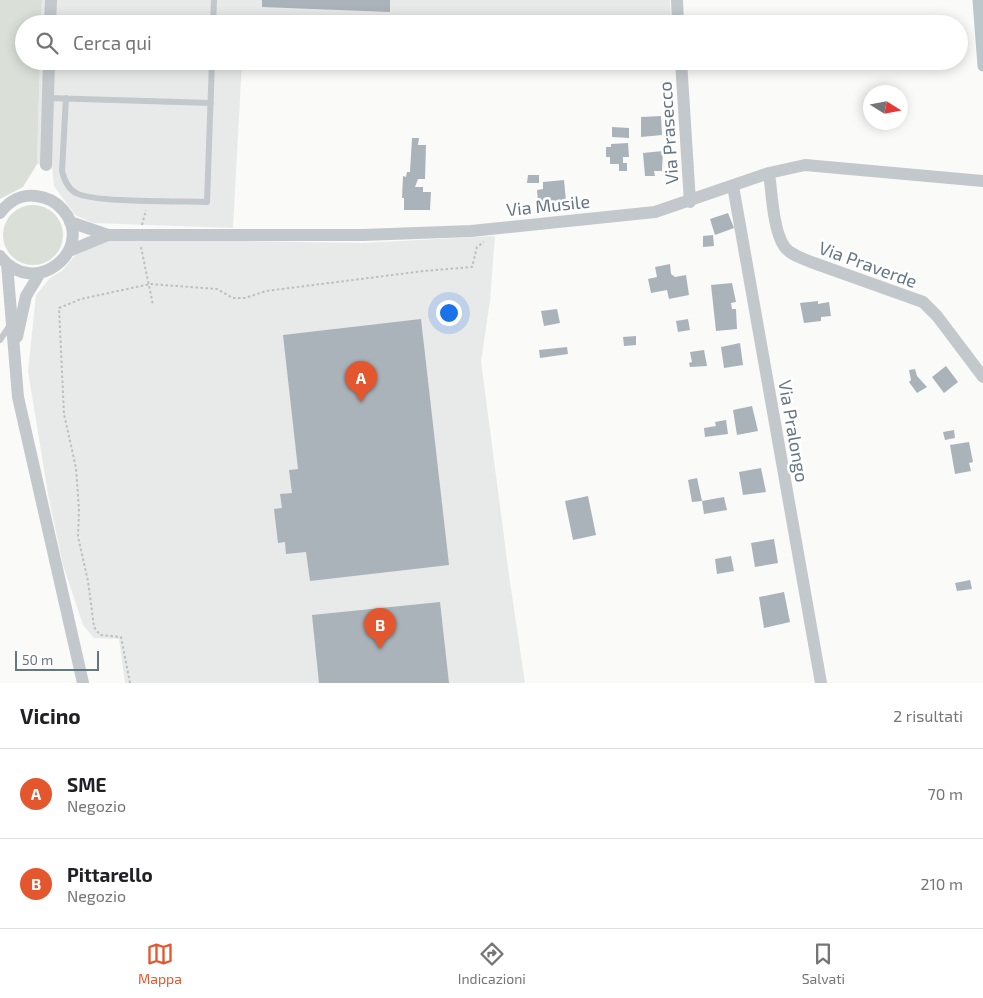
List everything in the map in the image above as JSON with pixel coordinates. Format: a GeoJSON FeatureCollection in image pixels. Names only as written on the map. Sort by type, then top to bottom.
{"type":"FeatureCollection","features":[{"type":"Feature","properties":{"kind":"street"},"geometry":{"type":"LineString","coordinates":[[50,15],[51,0]]}},
{"type":"Feature","properties":{"kind":"street"},"geometry":{"type":"LineString","coordinates":[[676,0],[677,15]]}},
{"type":"Feature","properties":{"kind":"street"},"geometry":{"type":"LineString","coordinates":[[46,166],[49,70]]}},
{"type":"Feature","properties":{"kind":"street","name":"Via Prasecco"},"geometry":{"type":"LineString","coordinates":[[682,70],[690,202]]}},
{"type":"Feature","properties":{"kind":"street","name":"Via Musile"},"geometry":{"type":"LineString","coordinates":[[108,234],[354,235],[471,231],[655,212],[690,202],[769,174],[806,165],[983,180]]}},
{"type":"Feature","properties":{"kind":"street","name":"Via Praverde"},"geometry":{"type":"LineString","coordinates":[[769,174],[778,232],[785,247],[794,255],[811,262],[922,302],[937,316],[983,376]]}},
{"type":"Feature","properties":{"kind":"street","name":"Via Pralongo"},"geometry":{"type":"LineString","coordinates":[[733,186],[818,682]]}},
{"type":"Feature","properties":{"kind":"street"},"geometry":{"type":"LineString","coordinates":[[0,213],[17,199],[35,195],[55,202],[70,222],[72,233],[68,251],[58,264],[40,273],[22,272],[3,260]]}},
{"type":"Feature","properties":{"kind":"street"},"geometry":{"type":"LineString","coordinates":[[70,222],[108,234]]}},
{"type":"Feature","properties":{"kind":"street"},"geometry":{"type":"LineString","coordinates":[[68,251],[108,234]]}},
{"type":"Feature","properties":{"kind":"street"},"geometry":{"type":"LineString","coordinates":[[3,260],[15,345],[16,384],[83,683]]}},
{"type":"Feature","properties":{"kind":"street"},"geometry":{"type":"LineString","coordinates":[[15,345],[26,296],[40,273]]}},
{"type":"Feature","properties":{"kind":"lane"},"geometry":{"type":"LineString","coordinates":[[213,15],[214,0]]}},
{"type":"Feature","properties":{"kind":"lane"},"geometry":{"type":"LineString","coordinates":[[66,98],[62,171],[64,180],[73,192],[91,197],[207,202],[212,70]]}},
{"type":"Feature","properties":{"kind":"lane"},"geometry":{"type":"LineString","coordinates":[[48,98],[210,103]]}},
{"type":"Feature","properties":{"kind":"lane"},"geometry":{"type":"LineString","coordinates":[[0,340],[8,331],[11,319]]}},
{"type":"Feature","properties":{"kind":"path"},"geometry":{"type":"LineString","coordinates":[[149,200],[142,227],[141,248],[153,305]]}},
{"type":"Feature","properties":{"kind":"path"},"geometry":{"type":"LineString","coordinates":[[130,683],[121,637],[100,635],[94,627],[92,617],[88,581],[78,537],[79,509],[76,468],[64,414],[60,308],[81,299],[150,284],[217,289],[233,298],[245,298],[266,291],[424,271],[472,267],[477,247],[489,241]]}},
{"type":"Feature","properties":{"kind":"shaded area"},"geometry":{"type":"Polygon","coordinates":[[[0,0],[42,0],[41,15],[15,15],[15,70],[40,70],[37,164],[23,187],[0,199],[0,0]]]}},
{"type":"Feature","properties":{"kind":"shaded area"},"geometry":{"type":"Polygon","coordinates":[[[42,0],[670,0],[671,15],[41,15],[42,0]]]}},
{"type":"Feature","properties":{"kind":"shaded area"},"geometry":{"type":"Polygon","coordinates":[[[40,70],[242,70],[233,228],[93,223],[75,215],[54,186],[52,166],[37,164],[40,70]]]}},
{"type":"Feature","properties":{"kind":"shaded area"},"geometry":{"type":"Polygon","coordinates":[[[33,205],[50,210],[58,218],[63,235],[58,252],[50,260],[33,265],[16,260],[8,252],[3,235],[8,218],[16,210],[33,205]]]}},
{"type":"Feature","properties":{"kind":"shaded area"},"geometry":{"type":"Polygon","coordinates":[[[495,236],[490,301],[481,361],[525,683],[125,683],[119,639],[94,638],[83,625],[63,565],[48,494],[28,371],[36,295],[50,278],[62,271],[77,253],[92,244],[116,239],[362,243],[495,236]]]}},
{"type":"Feature","properties":{"kind":"building"},"geometry":{"type":"Polygon","coordinates":[[[262,0],[390,0],[390,12],[262,7],[262,0]]]}},
{"type":"Feature","properties":{"kind":"building"},"geometry":{"type":"Polygon","coordinates":[[[661,116],[662,135],[641,137],[641,117],[661,116]]]}},
{"type":"Feature","properties":{"kind":"building"},"geometry":{"type":"Polygon","coordinates":[[[612,127],[629,128],[629,138],[612,137],[612,127]]]}},
{"type":"Feature","properties":{"kind":"building"},"geometry":{"type":"Polygon","coordinates":[[[412,138],[419,138],[418,145],[426,145],[425,179],[418,179],[415,187],[423,187],[423,192],[431,192],[430,210],[404,210],[404,198],[402,198],[403,176],[406,177],[407,172],[410,172],[412,138]]]}},
{"type":"Feature","properties":{"kind":"building"},"geometry":{"type":"Polygon","coordinates":[[[628,143],[629,157],[623,157],[623,163],[627,163],[627,171],[619,171],[619,164],[610,164],[610,157],[606,157],[606,147],[611,147],[611,144],[628,143]]]}},
{"type":"Feature","properties":{"kind":"building"},"geometry":{"type":"Polygon","coordinates":[[[663,151],[662,171],[654,171],[655,176],[645,176],[643,153],[663,151]]]}},
{"type":"Feature","properties":{"kind":"building"},"geometry":{"type":"Polygon","coordinates":[[[528,175],[539,175],[539,183],[527,183],[528,175]]]}},
{"type":"Feature","properties":{"kind":"building"},"geometry":{"type":"Polygon","coordinates":[[[564,180],[566,201],[545,204],[545,201],[538,202],[537,190],[543,189],[543,182],[564,180]]]}},
{"type":"Feature","properties":{"kind":"building"},"geometry":{"type":"Polygon","coordinates":[[[728,213],[734,228],[715,235],[710,219],[728,213]]]}},
{"type":"Feature","properties":{"kind":"building"},"geometry":{"type":"Polygon","coordinates":[[[713,235],[714,246],[703,247],[703,236],[713,235]]]}},
{"type":"Feature","properties":{"kind":"building"},"geometry":{"type":"Polygon","coordinates":[[[670,264],[671,274],[675,277],[686,275],[689,295],[669,299],[667,290],[651,293],[648,279],[657,277],[655,267],[670,264]]]}},
{"type":"Feature","properties":{"kind":"building"},"geometry":{"type":"Polygon","coordinates":[[[732,283],[736,302],[731,303],[732,309],[736,309],[737,329],[716,331],[711,285],[732,283]]]}},
{"type":"Feature","properties":{"kind":"building"},"geometry":{"type":"Polygon","coordinates":[[[818,301],[818,304],[829,302],[831,316],[821,317],[821,321],[804,323],[800,303],[818,301]]]}},
{"type":"Feature","properties":{"kind":"building"},"geometry":{"type":"Polygon","coordinates":[[[557,309],[560,323],[544,326],[541,311],[557,309]]]}},
{"type":"Feature","properties":{"kind":"building"},"geometry":{"type":"Polygon","coordinates":[[[421,319],[449,565],[310,581],[306,552],[286,554],[285,542],[278,543],[274,509],[282,508],[280,494],[292,493],[289,470],[298,469],[283,335],[421,319]]]}},
{"type":"Feature","properties":{"kind":"building"},"geometry":{"type":"Polygon","coordinates":[[[688,319],[690,330],[678,332],[676,321],[688,319]]]}},
{"type":"Feature","properties":{"kind":"building"},"geometry":{"type":"Polygon","coordinates":[[[636,336],[636,345],[624,346],[623,337],[636,336]]]}},
{"type":"Feature","properties":{"kind":"building"},"geometry":{"type":"Polygon","coordinates":[[[740,343],[743,365],[724,368],[721,347],[740,343]]]}},
{"type":"Feature","properties":{"kind":"building"},"geometry":{"type":"Polygon","coordinates":[[[567,347],[568,354],[540,358],[539,350],[567,347]]]}},
{"type":"Feature","properties":{"kind":"building"},"geometry":{"type":"Polygon","coordinates":[[[704,350],[707,366],[690,367],[689,363],[692,362],[690,352],[704,350]]]}},
{"type":"Feature","properties":{"kind":"building"},"geometry":{"type":"Polygon","coordinates":[[[946,366],[958,382],[944,393],[932,377],[946,366]]]}},
{"type":"Feature","properties":{"kind":"building"},"geometry":{"type":"Polygon","coordinates":[[[915,369],[917,376],[927,387],[917,393],[909,382],[911,380],[909,370],[915,369]]]}},
{"type":"Feature","properties":{"kind":"building"},"geometry":{"type":"Polygon","coordinates":[[[752,406],[758,431],[737,435],[733,410],[752,406]]]}},
{"type":"Feature","properties":{"kind":"building"},"geometry":{"type":"Polygon","coordinates":[[[726,420],[728,434],[705,437],[704,428],[716,426],[715,422],[726,420]]]}},
{"type":"Feature","properties":{"kind":"building"},"geometry":{"type":"Polygon","coordinates":[[[954,430],[955,438],[945,440],[943,432],[954,430]]]}},
{"type":"Feature","properties":{"kind":"building"},"geometry":{"type":"Polygon","coordinates":[[[969,442],[973,462],[969,463],[971,471],[955,474],[950,445],[969,442]]]}},
{"type":"Feature","properties":{"kind":"building"},"geometry":{"type":"Polygon","coordinates":[[[761,468],[766,492],[743,495],[739,472],[761,468]]]}},
{"type":"Feature","properties":{"kind":"building"},"geometry":{"type":"Polygon","coordinates":[[[697,478],[702,501],[692,502],[688,480],[697,478]]]}},
{"type":"Feature","properties":{"kind":"building"},"geometry":{"type":"Polygon","coordinates":[[[588,496],[596,535],[573,540],[565,501],[588,496]]]}},
{"type":"Feature","properties":{"kind":"building"},"geometry":{"type":"Polygon","coordinates":[[[724,497],[727,510],[704,514],[702,501],[724,497]]]}},
{"type":"Feature","properties":{"kind":"building"},"geometry":{"type":"Polygon","coordinates":[[[774,539],[778,563],[755,567],[751,543],[774,539]]]}},
{"type":"Feature","properties":{"kind":"building"},"geometry":{"type":"Polygon","coordinates":[[[731,556],[734,571],[717,574],[715,559],[731,556]]]}},
{"type":"Feature","properties":{"kind":"building"},"geometry":{"type":"Polygon","coordinates":[[[970,580],[972,589],[957,591],[955,583],[970,580]]]}},
{"type":"Feature","properties":{"kind":"building"},"geometry":{"type":"Polygon","coordinates":[[[784,592],[790,622],[764,628],[759,597],[784,592]]]}},
{"type":"Feature","properties":{"kind":"building"},"geometry":{"type":"Polygon","coordinates":[[[440,602],[449,683],[319,683],[312,615],[440,602]]]}},
{"type":"Feature","properties":{"kind":"waterway"},"geometry":{"type":"LineString","coordinates":[[978,0],[983,66]]}},
{"type":"Feature","properties":{"kind":"place","name":"SME"},"geometry":{"type":"Point","coordinates":[361,402]}},
{"type":"Feature","properties":{"kind":"place","name":"Pittarello"},"geometry":{"type":"Point","coordinates":[380,649]}}]}
